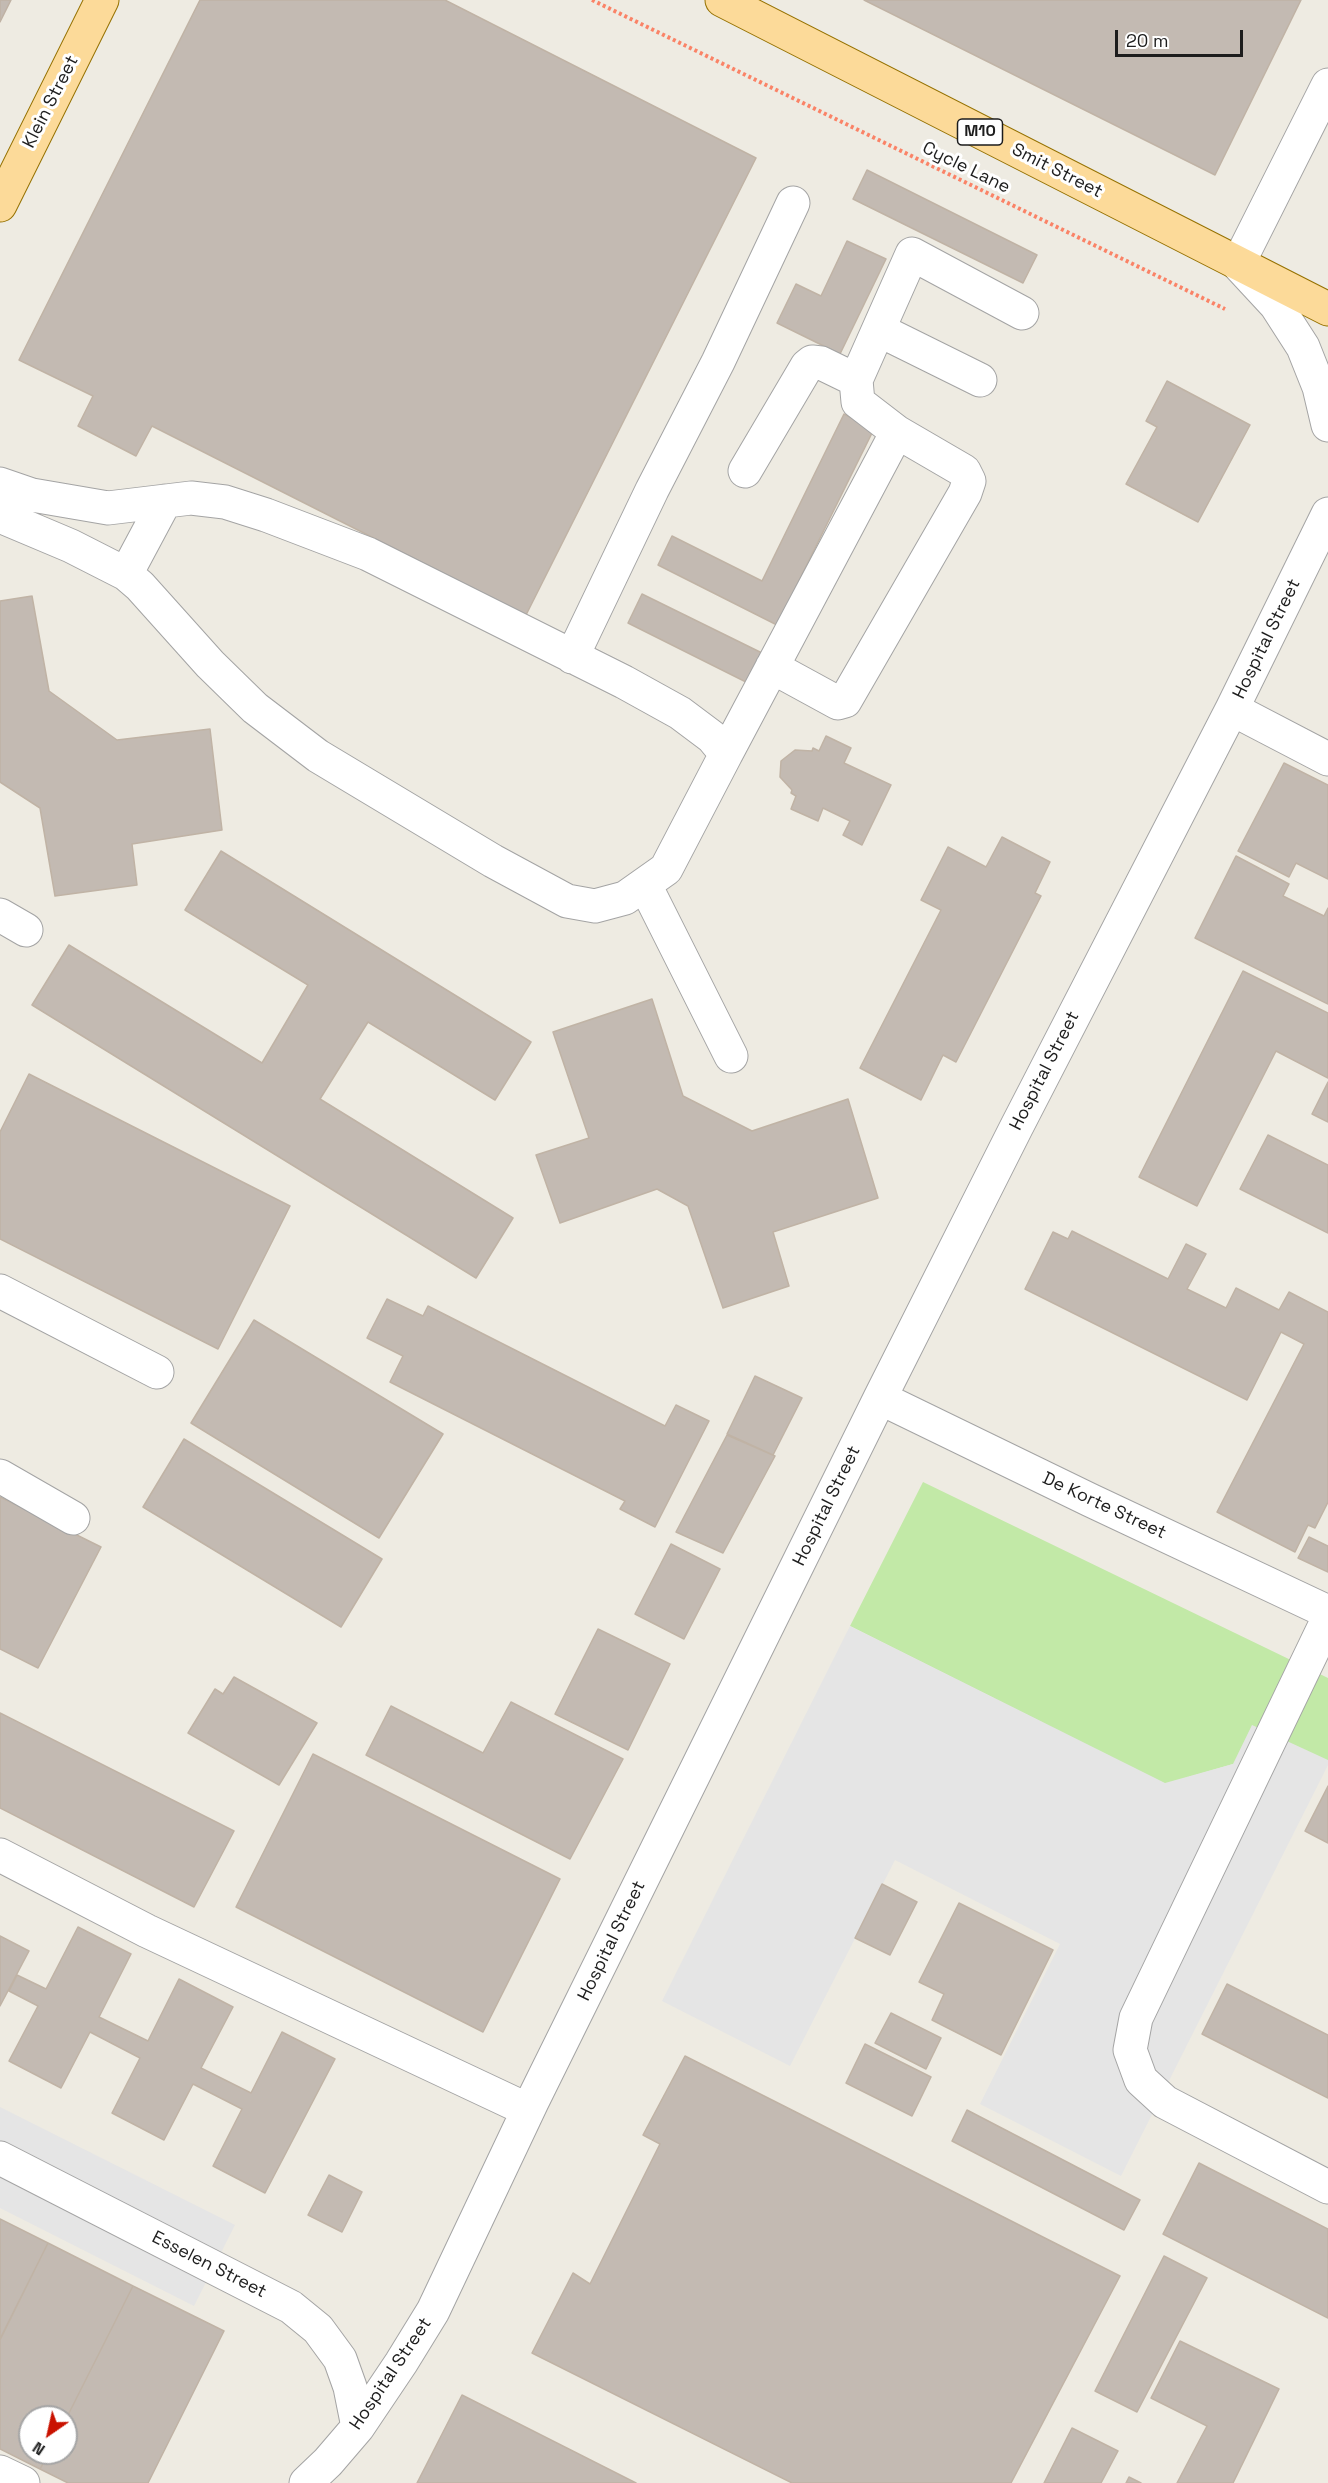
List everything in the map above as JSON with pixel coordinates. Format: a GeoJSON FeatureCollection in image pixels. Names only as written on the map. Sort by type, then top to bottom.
{"type":"FeatureCollection","features":[{"type":"Feature","properties":{"kind":"main road","name":"Klein Street"},"geometry":{"type":"LineString","coordinates":[[0,205],[102,0]]}},
{"type":"Feature","properties":{"kind":"main road","name":"Smit Street"},"geometry":{"type":"LineString","coordinates":[[722,0],[1328,309]]}},
{"type":"Feature","properties":{"kind":"street"},"geometry":{"type":"LineString","coordinates":[[1328,85],[1238,264],[1276,305],[1303,347],[1319,387],[1328,425]]}},
{"type":"Feature","properties":{"kind":"street"},"geometry":{"type":"LineString","coordinates":[[572,657],[652,490],[718,362],[793,203]]}},
{"type":"Feature","properties":{"kind":"street"},"geometry":{"type":"LineString","coordinates":[[772,667],[838,703],[845,701],[965,493],[969,481],[964,471],[897,432],[858,402],[856,380],[912,254],[1022,313]]}},
{"type":"Feature","properties":{"kind":"street"},"geometry":{"type":"LineString","coordinates":[[879,330],[980,380]]}},
{"type":"Feature","properties":{"kind":"street"},"geometry":{"type":"LineString","coordinates":[[745,471],[807,366],[812,362],[820,363],[856,380]]}},
{"type":"Feature","properties":{"kind":"street"},"geometry":{"type":"LineString","coordinates":[[0,516],[71,546],[126,574],[140,586],[210,664],[255,708],[318,756],[493,861],[567,901],[595,906],[625,898],[666,869],[897,432]]}},
{"type":"Feature","properties":{"kind":"street"},"geometry":{"type":"LineString","coordinates":[[0,484],[32,495],[108,508],[191,498],[225,502],[266,515],[368,554],[680,712],[712,737],[726,754]]}},
{"type":"Feature","properties":{"kind":"street"},"geometry":{"type":"LineString","coordinates":[[126,574],[165,501]]}},
{"type":"Feature","properties":{"kind":"street","name":"Hospital Street"},"geometry":{"type":"LineString","coordinates":[[306,2483],[328,2462],[357,2427],[433,2311],[528,2110],[880,1398],[1232,709],[1328,514]]}},
{"type":"Feature","properties":{"kind":"street"},"geometry":{"type":"LineString","coordinates":[[1232,709],[1328,759]]}},
{"type":"Feature","properties":{"kind":"street"},"geometry":{"type":"LineString","coordinates":[[645,885],[731,1056]]}},
{"type":"Feature","properties":{"kind":"street"},"geometry":{"type":"LineString","coordinates":[[0,1291],[157,1372]]}},
{"type":"Feature","properties":{"kind":"street","name":"De Korte Street"},"geometry":{"type":"LineString","coordinates":[[880,1398],[1328,1612]]}},
{"type":"Feature","properties":{"kind":"street"},"geometry":{"type":"LineString","coordinates":[[0,1476],[73,1518]]}},
{"type":"Feature","properties":{"kind":"street"},"geometry":{"type":"LineString","coordinates":[[1328,1619],[1137,2018],[1130,2050],[1141,2080],[1165,2102],[1328,2187]]}},
{"type":"Feature","properties":{"kind":"street"},"geometry":{"type":"LineString","coordinates":[[0,1856],[147,1931],[528,2110]]}},
{"type":"Feature","properties":{"kind":"street","name":"Esselen Street"},"geometry":{"type":"LineString","coordinates":[[0,2158],[291,2307],[318,2329],[340,2359],[350,2387],[357,2427]]}},
{"type":"Feature","properties":{"kind":"street"},"geometry":{"type":"LineString","coordinates":[[0,2472],[23,2483]]}},
{"type":"Feature","properties":{"kind":"path","name":"Cycle Lane"},"geometry":{"type":"LineString","coordinates":[[592,0],[1228,310]]}},
{"type":"Feature","properties":{"kind":"green space"},"geometry":{"type":"Polygon","coordinates":[[[923,1482],[1328,1678],[1328,1761],[1233,1764],[1165,1784],[850,1626],[923,1482]]]}},
{"type":"Feature","properties":{"kind":"shaded area"},"geometry":{"type":"Polygon","coordinates":[[[850,1626],[1165,1783],[1233,1764],[1252,1725],[1328,1760],[1328,1765],[1121,2176],[980,2104],[1060,1944],[895,1860],[790,2066],[662,2001],[850,1626]]]}},
{"type":"Feature","properties":{"kind":"shaded area"},"geometry":{"type":"Polygon","coordinates":[[[0,2107],[235,2225],[194,2306],[0,2208],[0,2107]]]}},
{"type":"Feature","properties":{"kind":"building"},"geometry":{"type":"Polygon","coordinates":[[[0,0],[11,0],[0,22],[0,0]]]}},
{"type":"Feature","properties":{"kind":"building"},"geometry":{"type":"Polygon","coordinates":[[[200,0],[445,0],[756,158],[526,615],[152,426],[136,456],[78,426],[93,396],[19,360],[200,0]]]}},
{"type":"Feature","properties":{"kind":"building"},"geometry":{"type":"Polygon","coordinates":[[[864,0],[1301,0],[1215,175],[864,0]]]}},
{"type":"Feature","properties":{"kind":"building"},"geometry":{"type":"Polygon","coordinates":[[[867,170],[1037,255],[1023,283],[853,199],[867,170]]]}},
{"type":"Feature","properties":{"kind":"building"},"geometry":{"type":"Polygon","coordinates":[[[847,241],[886,259],[840,354],[777,323],[796,284],[821,296],[847,241]]]}},
{"type":"Feature","properties":{"kind":"building"},"geometry":{"type":"Polygon","coordinates":[[[1167,381],[1250,425],[1198,522],[1126,484],[1157,427],[1146,421],[1167,381]]]}},
{"type":"Feature","properties":{"kind":"building"},"geometry":{"type":"Polygon","coordinates":[[[844,414],[874,429],[777,625],[658,565],[672,536],[762,581],[844,414]]]}},
{"type":"Feature","properties":{"kind":"building"},"geometry":{"type":"Polygon","coordinates":[[[642,594],[762,653],[748,683],[628,623],[642,594]]]}},
{"type":"Feature","properties":{"kind":"building"},"geometry":{"type":"Polygon","coordinates":[[[32,596],[49,691],[117,740],[210,729],[222,830],[132,844],[137,885],[55,896],[40,808],[0,782],[0,601],[32,596]]]}},
{"type":"Feature","properties":{"kind":"building"},"geometry":{"type":"Polygon","coordinates":[[[826,736],[851,748],[844,763],[891,785],[862,845],[843,835],[850,821],[823,808],[818,821],[791,809],[796,796],[791,793],[792,790],[780,777],[781,761],[795,750],[812,751],[813,748],[819,751],[826,736]]]}},
{"type":"Feature","properties":{"kind":"building"},"geometry":{"type":"Polygon","coordinates":[[[1284,763],[1328,785],[1328,879],[1296,863],[1289,877],[1238,851],[1284,763]]]}},
{"type":"Feature","properties":{"kind":"building"},"geometry":{"type":"Polygon","coordinates":[[[1002,837],[1050,862],[1035,893],[1041,896],[956,1062],[943,1055],[921,1100],[860,1068],[941,910],[921,900],[948,847],[986,867],[1002,837]]]}},
{"type":"Feature","properties":{"kind":"building"},"geometry":{"type":"Polygon","coordinates":[[[221,851],[531,1042],[495,1100],[368,1022],[320,1099],[513,1218],[476,1278],[32,1005],[69,945],[262,1063],[308,985],[185,910],[221,851]]]}},
{"type":"Feature","properties":{"kind":"building"},"geometry":{"type":"Polygon","coordinates":[[[1236,856],[1289,884],[1283,896],[1324,916],[1328,908],[1328,1004],[1195,938],[1236,856]]]}},
{"type":"Feature","properties":{"kind":"building"},"geometry":{"type":"Polygon","coordinates":[[[1243,971],[1328,1013],[1328,1078],[1276,1051],[1197,1206],[1139,1177],[1243,971]]]}},
{"type":"Feature","properties":{"kind":"building"},"geometry":{"type":"Polygon","coordinates":[[[652,999],[683,1096],[752,1131],[848,1099],[878,1198],[773,1232],[789,1286],[723,1308],[688,1206],[657,1189],[560,1223],[536,1155],[589,1138],[553,1032],[652,999]]]}},
{"type":"Feature","properties":{"kind":"building"},"geometry":{"type":"Polygon","coordinates":[[[29,1074],[290,1206],[218,1349],[0,1239],[0,1132],[29,1074]]]}},
{"type":"Feature","properties":{"kind":"building"},"geometry":{"type":"Polygon","coordinates":[[[1328,1082],[1328,1122],[1312,1114],[1328,1082]]]}},
{"type":"Feature","properties":{"kind":"building"},"geometry":{"type":"Polygon","coordinates":[[[1268,1135],[1328,1165],[1328,1233],[1240,1189],[1268,1135]]]}},
{"type":"Feature","properties":{"kind":"building"},"geometry":{"type":"Polygon","coordinates":[[[1072,1231],[1168,1279],[1186,1244],[1206,1254],[1187,1289],[1226,1308],[1236,1288],[1279,1310],[1289,1292],[1328,1312],[1328,1502],[1315,1528],[1308,1525],[1295,1552],[1217,1512],[1304,1344],[1281,1332],[1247,1400],[1025,1289],[1053,1232],[1068,1239],[1072,1231]]]}},
{"type":"Feature","properties":{"kind":"building"},"geometry":{"type":"Polygon","coordinates":[[[387,1299],[423,1316],[428,1306],[665,1426],[676,1405],[709,1421],[655,1527],[620,1509],[625,1501],[390,1382],[403,1356],[367,1338],[387,1299]]]}},
{"type":"Feature","properties":{"kind":"building"},"geometry":{"type":"Polygon","coordinates":[[[254,1320],[443,1434],[379,1538],[191,1423],[254,1320]]]}},
{"type":"Feature","properties":{"kind":"building"},"geometry":{"type":"Polygon","coordinates":[[[755,1376],[802,1398],[773,1455],[727,1434],[755,1376]]]}},
{"type":"Feature","properties":{"kind":"building"},"geometry":{"type":"Polygon","coordinates":[[[727,1435],[775,1456],[723,1553],[676,1532],[727,1435]]]}},
{"type":"Feature","properties":{"kind":"building"},"geometry":{"type":"Polygon","coordinates":[[[184,1439],[382,1559],[341,1627],[143,1507],[184,1439]]]}},
{"type":"Feature","properties":{"kind":"building"},"geometry":{"type":"Polygon","coordinates":[[[0,1497],[101,1547],[38,1668],[0,1649],[0,1497]]]}},
{"type":"Feature","properties":{"kind":"building"},"geometry":{"type":"Polygon","coordinates":[[[1309,1537],[1328,1546],[1328,1572],[1298,1558],[1309,1537]]]}},
{"type":"Feature","properties":{"kind":"building"},"geometry":{"type":"Polygon","coordinates":[[[671,1544],[720,1569],[684,1639],[635,1614],[671,1544]]]}},
{"type":"Feature","properties":{"kind":"building"},"geometry":{"type":"Polygon","coordinates":[[[598,1629],[670,1664],[628,1750],[555,1714],[598,1629]]]}},
{"type":"Feature","properties":{"kind":"building"},"geometry":{"type":"Polygon","coordinates":[[[234,1677],[317,1723],[279,1785],[188,1733],[215,1689],[223,1694],[234,1677]]]}},
{"type":"Feature","properties":{"kind":"building"},"geometry":{"type":"Polygon","coordinates":[[[511,1702],[623,1759],[570,1859],[366,1755],[391,1706],[483,1753],[511,1702]]]}},
{"type":"Feature","properties":{"kind":"building"},"geometry":{"type":"Polygon","coordinates":[[[0,1713],[234,1831],[194,1907],[0,1808],[0,1713]]]}},
{"type":"Feature","properties":{"kind":"building"},"geometry":{"type":"Polygon","coordinates":[[[313,1754],[560,1879],[483,2032],[236,1907],[313,1754]]]}},
{"type":"Feature","properties":{"kind":"building"},"geometry":{"type":"Polygon","coordinates":[[[1328,1786],[1328,1843],[1305,1831],[1328,1786]]]}},
{"type":"Feature","properties":{"kind":"building"},"geometry":{"type":"Polygon","coordinates":[[[882,1884],[917,1902],[890,1955],[855,1938],[882,1884]]]}},
{"type":"Feature","properties":{"kind":"building"},"geometry":{"type":"Polygon","coordinates":[[[959,1903],[1053,1950],[1001,2055],[932,2020],[944,1994],[919,1982],[959,1903]]]}},
{"type":"Feature","properties":{"kind":"building"},"geometry":{"type":"Polygon","coordinates":[[[78,1927],[131,1954],[99,2017],[148,2041],[179,1979],[233,2007],[201,2068],[251,2093],[282,2032],[335,2059],[265,2193],[213,2166],[242,2109],[193,2084],[164,2140],[112,2113],[140,2058],[90,2032],[61,2088],[9,2061],[38,2006],[9,1991],[17,1975],[46,1989],[78,1927]]]}},
{"type":"Feature","properties":{"kind":"building"},"geometry":{"type":"Polygon","coordinates":[[[0,1936],[29,1951],[0,2006],[0,1936]]]}},
{"type":"Feature","properties":{"kind":"building"},"geometry":{"type":"Polygon","coordinates":[[[1227,1984],[1328,2035],[1328,2098],[1202,2034],[1227,1984]]]}},
{"type":"Feature","properties":{"kind":"building"},"geometry":{"type":"Polygon","coordinates":[[[891,2013],[941,2038],[926,2069],[875,2043],[891,2013]]]}},
{"type":"Feature","properties":{"kind":"building"},"geometry":{"type":"Polygon","coordinates":[[[865,2044],[931,2077],[912,2116],[846,2083],[865,2044]]]}},
{"type":"Feature","properties":{"kind":"building"},"geometry":{"type":"Polygon","coordinates":[[[685,2056],[1120,2276],[1011,2483],[792,2483],[532,2353],[573,2273],[590,2284],[660,2144],[643,2135],[685,2056]]]}},
{"type":"Feature","properties":{"kind":"building"},"geometry":{"type":"Polygon","coordinates":[[[967,2110],[1140,2200],[1124,2230],[952,2141],[967,2110]]]}},
{"type":"Feature","properties":{"kind":"building"},"geometry":{"type":"Polygon","coordinates":[[[1199,2163],[1328,2229],[1328,2318],[1163,2234],[1199,2163]]]}},
{"type":"Feature","properties":{"kind":"building"},"geometry":{"type":"Polygon","coordinates":[[[329,2175],[362,2192],[342,2232],[308,2215],[329,2175]]]}},
{"type":"Feature","properties":{"kind":"building"},"geometry":{"type":"Polygon","coordinates":[[[0,2219],[48,2243],[0,2340],[0,2219]]]}},
{"type":"Feature","properties":{"kind":"building"},"geometry":{"type":"Polygon","coordinates":[[[48,2243],[133,2286],[73,2405],[18,2405],[18,2458],[0,2449],[0,2339],[48,2243]]]}},
{"type":"Feature","properties":{"kind":"building"},"geometry":{"type":"Polygon","coordinates":[[[1164,2256],[1207,2278],[1137,2412],[1095,2391],[1164,2256]]]}},
{"type":"Feature","properties":{"kind":"building"},"geometry":{"type":"Polygon","coordinates":[[[133,2286],[224,2331],[148,2483],[68,2483],[40,2469],[42,2465],[78,2465],[78,2405],[73,2405],[133,2286]]]}},
{"type":"Feature","properties":{"kind":"building"},"geometry":{"type":"Polygon","coordinates":[[[1180,2341],[1279,2389],[1233,2483],[1177,2483],[1207,2426],[1151,2398],[1180,2341]]]}},
{"type":"Feature","properties":{"kind":"building"},"geometry":{"type":"Polygon","coordinates":[[[462,2395],[636,2483],[417,2483],[462,2395]]]}},
{"type":"Feature","properties":{"kind":"building"},"geometry":{"type":"Polygon","coordinates":[[[1072,2428],[1118,2451],[1101,2483],[1044,2483],[1072,2428]]]}},
{"type":"Feature","properties":{"kind":"building"},"geometry":{"type":"Polygon","coordinates":[[[1129,2477],[1141,2483],[1126,2483],[1129,2477]]]}}]}
